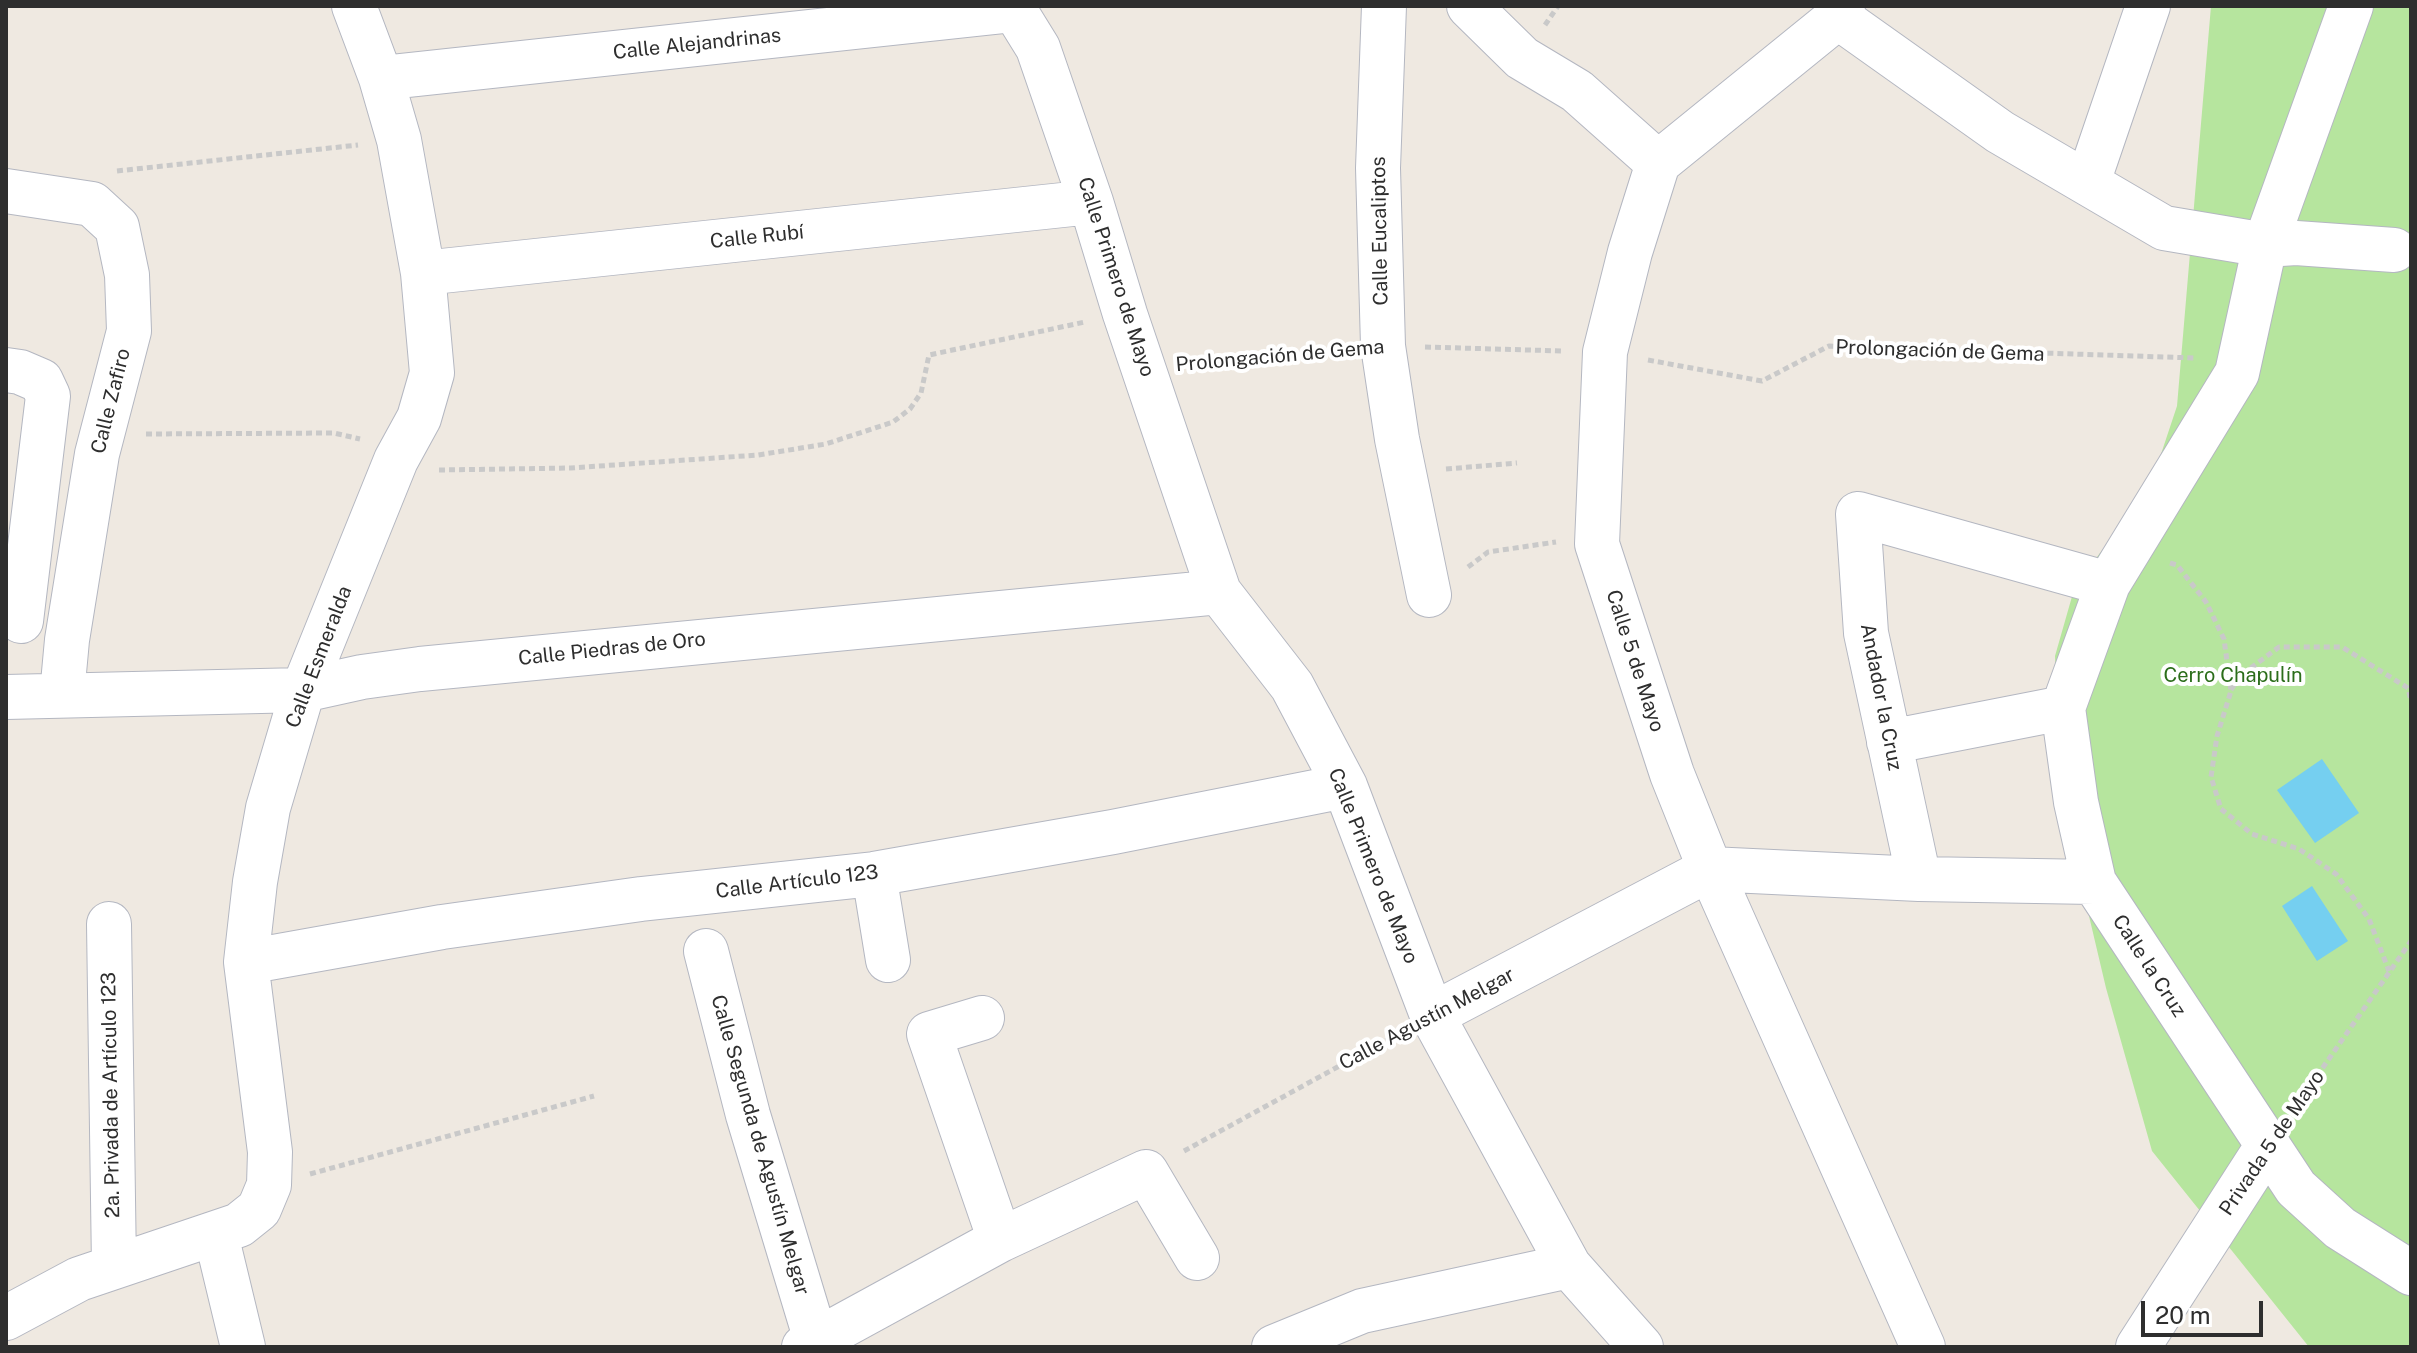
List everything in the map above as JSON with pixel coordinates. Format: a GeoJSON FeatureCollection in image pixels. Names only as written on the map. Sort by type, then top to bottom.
{"type":"FeatureCollection","features":[{"type":"Feature","properties":{"kind":"street","name":"Calle Esmeralda"},"geometry":{"type":"LineString","coordinates":[[269,1185],[270,1152],[246,962],[255,882],[268,808],[303,690],[399,456],[419,418],[432,373],[423,273],[399,140],[381,78],[354,6]]}},
{"type":"Feature","properties":{"kind":"street","name":"Calle Eucaliptos"},"geometry":{"type":"LineString","coordinates":[[1384,6],[1378,168],[1383,346],[1404,473],[1429,595]]}},
{"type":"Feature","properties":{"kind":"street"},"geometry":{"type":"LineString","coordinates":[[1469,6],[1522,58],[1577,91],[1658,163],[1841,11],[2000,132],[2164,228],[2265,245],[2296,243],[2394,250]]}},
{"type":"Feature","properties":{"kind":"street"},"geometry":{"type":"LineString","coordinates":[[2088,182],[2148,6]]}},
{"type":"Feature","properties":{"kind":"street"},"geometry":{"type":"LineString","coordinates":[[2120,566],[2237,373],[2265,245],[2351,6]]}},
{"type":"Feature","properties":{"kind":"street","name":"Calle Alejandrinas"},"geometry":{"type":"LineString","coordinates":[[381,78],[1013,8]]}},
{"type":"Feature","properties":{"kind":"street","name":"Calle Primero de Mayo"},"geometry":{"type":"LineString","coordinates":[[1013,8],[1038,48],[1219,592],[1292,686],[1345,786],[1432,1015],[1569,1266],[1641,1347]]}},
{"type":"Feature","properties":{"kind":"street","name":"Calle 5 de Mayo"},"geometry":{"type":"LineString","coordinates":[[1658,163],[1630,252],[1605,352],[1597,544],[1672,774],[1710,869],[1923,1347]]}},
{"type":"Feature","properties":{"kind":"street","name":"Calle Zafiro"},"geometry":{"type":"LineString","coordinates":[[6,191],[92,204],[117,227],[127,275],[129,331],[97,454],[67,640],[62,694]]}},
{"type":"Feature","properties":{"kind":"street","name":"Calle Rubí"},"geometry":{"type":"LineString","coordinates":[[423,273],[1091,202]]}},
{"type":"Feature","properties":{"kind":"street"},"geometry":{"type":"LineString","coordinates":[[6,370],[41,381],[48,396],[21,621]]}},
{"type":"Feature","properties":{"kind":"street","name":"Andador la Cruz"},"geometry":{"type":"LineString","coordinates":[[1919,879],[1866,633],[1858,514],[2120,566]]}},
{"type":"Feature","properties":{"kind":"street","name":"Calle la Cruz"},"geometry":{"type":"LineString","coordinates":[[2120,566],[2063,708],[2076,802],[2094,882],[2296,1188],[2340,1228],[2411,1273]]}},
{"type":"Feature","properties":{"kind":"street","name":"Calle Piedras de Oro"},"geometry":{"type":"LineString","coordinates":[[6,697],[303,690],[420,669],[1219,592]]}},
{"type":"Feature","properties":{"kind":"street"},"geometry":{"type":"LineString","coordinates":[[1889,742],[2063,708]]}},
{"type":"Feature","properties":{"kind":"street","name":"Calle Artículo 123"},"geometry":{"type":"LineString","coordinates":[[246,962],[473,923],[641,899],[874,874],[1113,832],[1345,786]]}},
{"type":"Feature","properties":{"kind":"street"},"geometry":{"type":"LineString","coordinates":[[1710,869],[1919,879],[2094,882]]}},
{"type":"Feature","properties":{"kind":"street","name":"Calle Agustín Melgar"},"geometry":{"type":"LineString","coordinates":[[1432,1015],[1710,869]]}},
{"type":"Feature","properties":{"kind":"street"},"geometry":{"type":"LineString","coordinates":[[874,874],[888,960]]}},
{"type":"Feature","properties":{"kind":"street","name":"2a. Privada de Artículo 123"},"geometry":{"type":"LineString","coordinates":[[109,924],[114,1267]]}},
{"type":"Feature","properties":{"kind":"street","name":"Calle Segunda de Agustín Melgar"},"geometry":{"type":"LineString","coordinates":[[706,951],[810,1344]]}},
{"type":"Feature","properties":{"kind":"street"},"geometry":{"type":"LineString","coordinates":[[982,1018],[929,1034],[1000,1240]]}},
{"type":"Feature","properties":{"kind":"street","name":"Privada 5 de Mayo"},"geometry":{"type":"LineString","coordinates":[[2138,1347],[2268,1145]]}},
{"type":"Feature","properties":{"kind":"street"},"geometry":{"type":"LineString","coordinates":[[810,1344],[1000,1240],[1146,1172],[1197,1258]]}},
{"type":"Feature","properties":{"kind":"street"},"geometry":{"type":"LineString","coordinates":[[6,1318],[79,1279],[239,1225],[259,1209],[269,1185]]}},
{"type":"Feature","properties":{"kind":"street"},"geometry":{"type":"LineString","coordinates":[[216,1235],[243,1347]]}},
{"type":"Feature","properties":{"kind":"street"},"geometry":{"type":"LineString","coordinates":[[1274,1347],[1362,1311],[1569,1266]]}},
{"type":"Feature","properties":{"kind":"path"},"geometry":{"type":"LineString","coordinates":[[116,171],[399,140]]}},
{"type":"Feature","properties":{"kind":"path"},"geometry":{"type":"LineString","coordinates":[[104,434],[334,433],[379,444],[434,470],[571,468],[758,455],[826,444],[893,422],[910,409],[921,393],[929,355],[1125,314]]}},
{"type":"Feature","properties":{"kind":"path","name":"Prolongación de Gema"},"geometry":{"type":"LineString","coordinates":[[1145,367],[1383,346],[1605,352],[1762,381],[1829,346],[2240,359]]}},
{"type":"Feature","properties":{"kind":"path"},"geometry":{"type":"LineString","coordinates":[[1404,473],[1517,463]]}},
{"type":"Feature","properties":{"kind":"path"},"geometry":{"type":"LineString","coordinates":[[1429,595],[1488,552],[1555,542],[1597,544]]}},
{"type":"Feature","properties":{"kind":"path"},"geometry":{"type":"LineString","coordinates":[[2120,566],[2177,565],[2206,602],[2224,639],[2231,691]]}},
{"type":"Feature","properties":{"kind":"path"},"geometry":{"type":"LineString","coordinates":[[2389,971],[2369,919],[2336,874],[2299,849],[2252,834],[2221,809],[2211,777],[2217,736],[2231,691],[2240,676],[2279,647],[2342,647],[2410,687],[2411,701]]}},
{"type":"Feature","properties":{"kind":"path","name":"Privada 5 de Mayo"},"geometry":{"type":"LineString","coordinates":[[2268,1145],[2411,941]]}},
{"type":"Feature","properties":{"kind":"path","name":"Calle Agustín Melgar"},"geometry":{"type":"LineString","coordinates":[[1146,1172],[1432,1015]]}},
{"type":"Feature","properties":{"kind":"path"},"geometry":{"type":"LineString","coordinates":[[269,1185],[594,1096]]}},
{"type":"Feature","properties":{"kind":"green space","name":"Cerro Chapulín"},"geometry":{"type":"Polygon","coordinates":[[[2211,6],[2411,6],[2411,1347],[2309,1347],[2152,1151],[2106,988],[2060,793],[2055,656],[2075,586],[2150,487],[2177,406],[2211,6]]]}},
{"type":"Feature","properties":{"kind":"water"},"geometry":{"type":"Polygon","coordinates":[[[2322,759],[2359,813],[2315,843],[2277,790],[2322,759]]]}},
{"type":"Feature","properties":{"kind":"water"},"geometry":{"type":"Polygon","coordinates":[[[2312,886],[2348,941],[2317,961],[2282,906],[2312,886]]]}}]}
